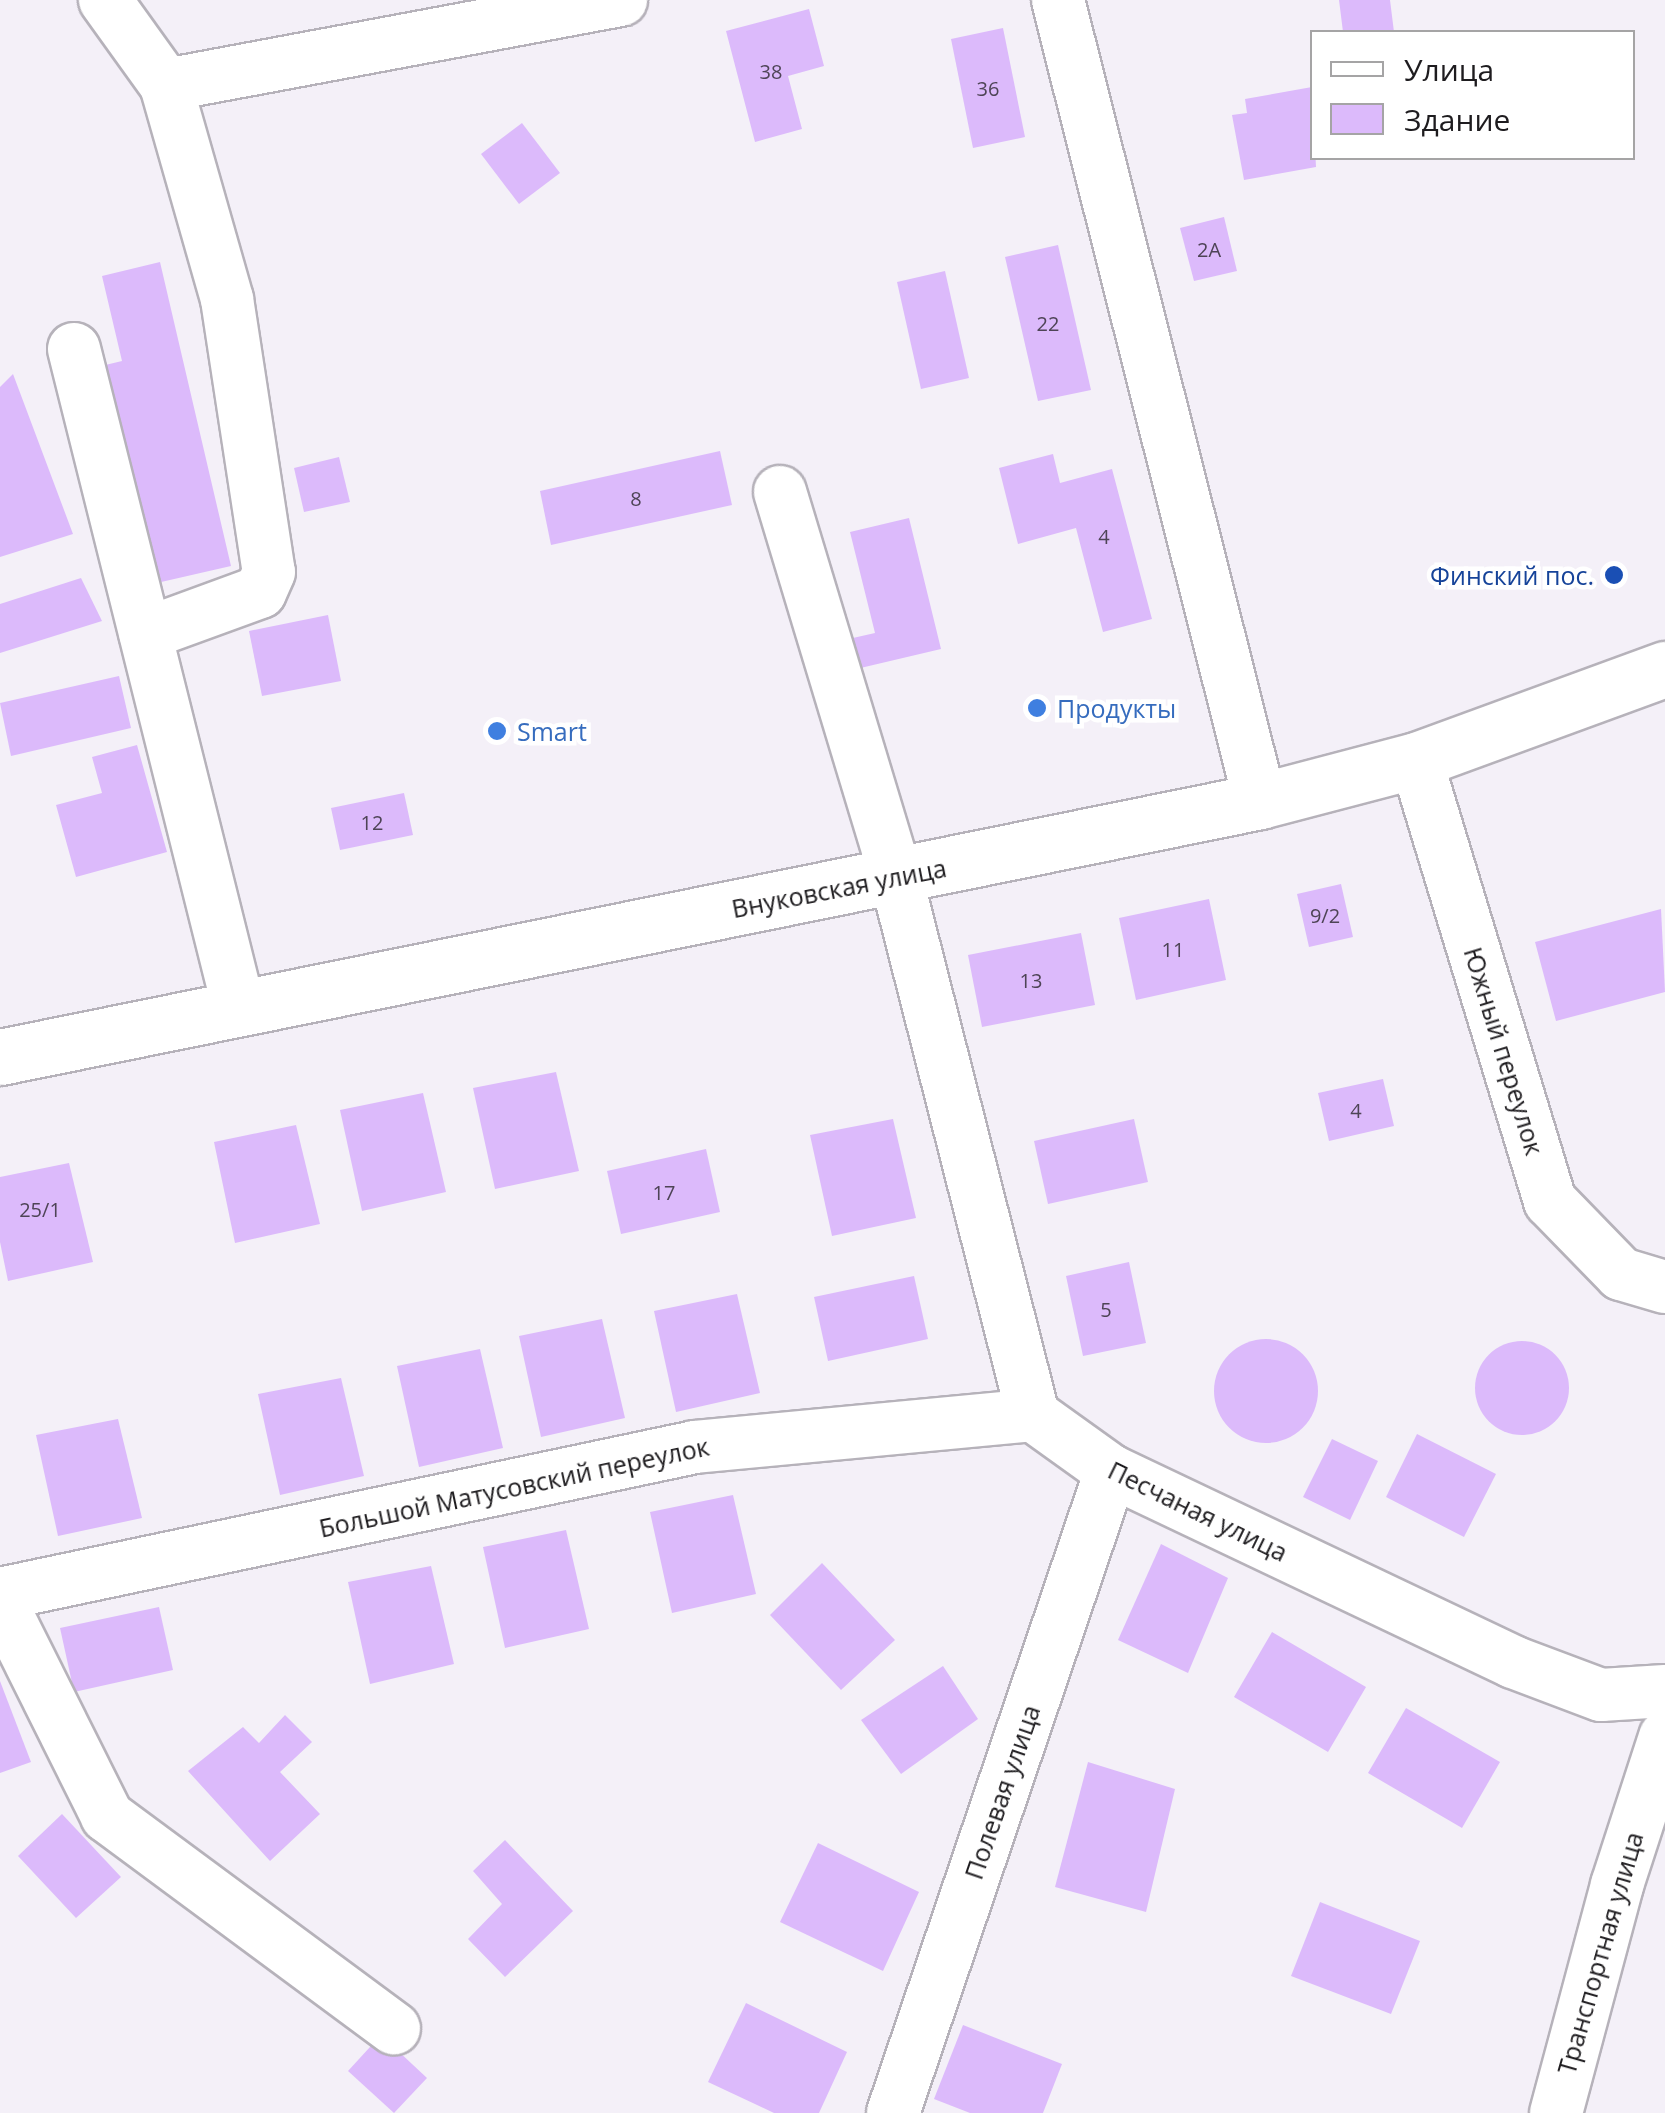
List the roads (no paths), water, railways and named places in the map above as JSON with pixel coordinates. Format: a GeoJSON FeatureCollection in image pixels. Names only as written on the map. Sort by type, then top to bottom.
{"type":"FeatureCollection","features":[{"type":"Feature","properties":{"kind":"main road","name":"Внуковская улица"},"geometry":{"type":"LineString","coordinates":[[0,1057],[1260,802],[1416,760],[1665,669]]}},
{"type":"Feature","properties":{"kind":"street"},"geometry":{"type":"LineString","coordinates":[[105,0],[166,85],[227,298],[269,572],[260,592],[145,634]]}},
{"type":"Feature","properties":{"kind":"street"},"geometry":{"type":"LineString","coordinates":[[166,85],[620,0]]}},
{"type":"Feature","properties":{"kind":"street"},"geometry":{"type":"LineString","coordinates":[[1058,0],[1260,802]]}},
{"type":"Feature","properties":{"kind":"street"},"geometry":{"type":"LineString","coordinates":[[74,348],[239,1009]]}},
{"type":"Feature","properties":{"kind":"street"},"geometry":{"type":"LineString","coordinates":[[780,492],[896,877],[1033,1414]]}},
{"type":"Feature","properties":{"kind":"street","name":"Южный переулок"},"geometry":{"type":"LineString","coordinates":[[1416,760],[1550,1201],[1622,1274],[1665,1287]]}},
{"type":"Feature","properties":{"kind":"street","name":"Песчаная улица"},"geometry":{"type":"LineString","coordinates":[[1033,1414],[1111,1471],[1513,1662],[1601,1694],[1665,1691]]}},
{"type":"Feature","properties":{"kind":"street","name":"Большой Матусовский переулок"},"geometry":{"type":"LineString","coordinates":[[0,1594],[695,1447],[1033,1414]]}},
{"type":"Feature","properties":{"kind":"street","name":"Полевая улица"},"geometry":{"type":"LineString","coordinates":[[893,2113],[1111,1471]]}},
{"type":"Feature","properties":{"kind":"street"},"geometry":{"type":"LineString","coordinates":[[0,1602],[107,1816],[394,2028]]}},
{"type":"Feature","properties":{"kind":"street","name":"Транспортная улица"},"geometry":{"type":"LineString","coordinates":[[1556,2113],[1616,1885],[1665,1737]]}},
{"type":"Feature","properties":{"kind":"place","name":"Финский пос."},"geometry":{"type":"Point","coordinates":[1614,575]}},
{"type":"Feature","properties":{"kind":"place","name":"Продукты"},"geometry":{"type":"Point","coordinates":[1037,708]}},
{"type":"Feature","properties":{"kind":"place","name":"Smart"},"geometry":{"type":"Point","coordinates":[497,731]}}]}
